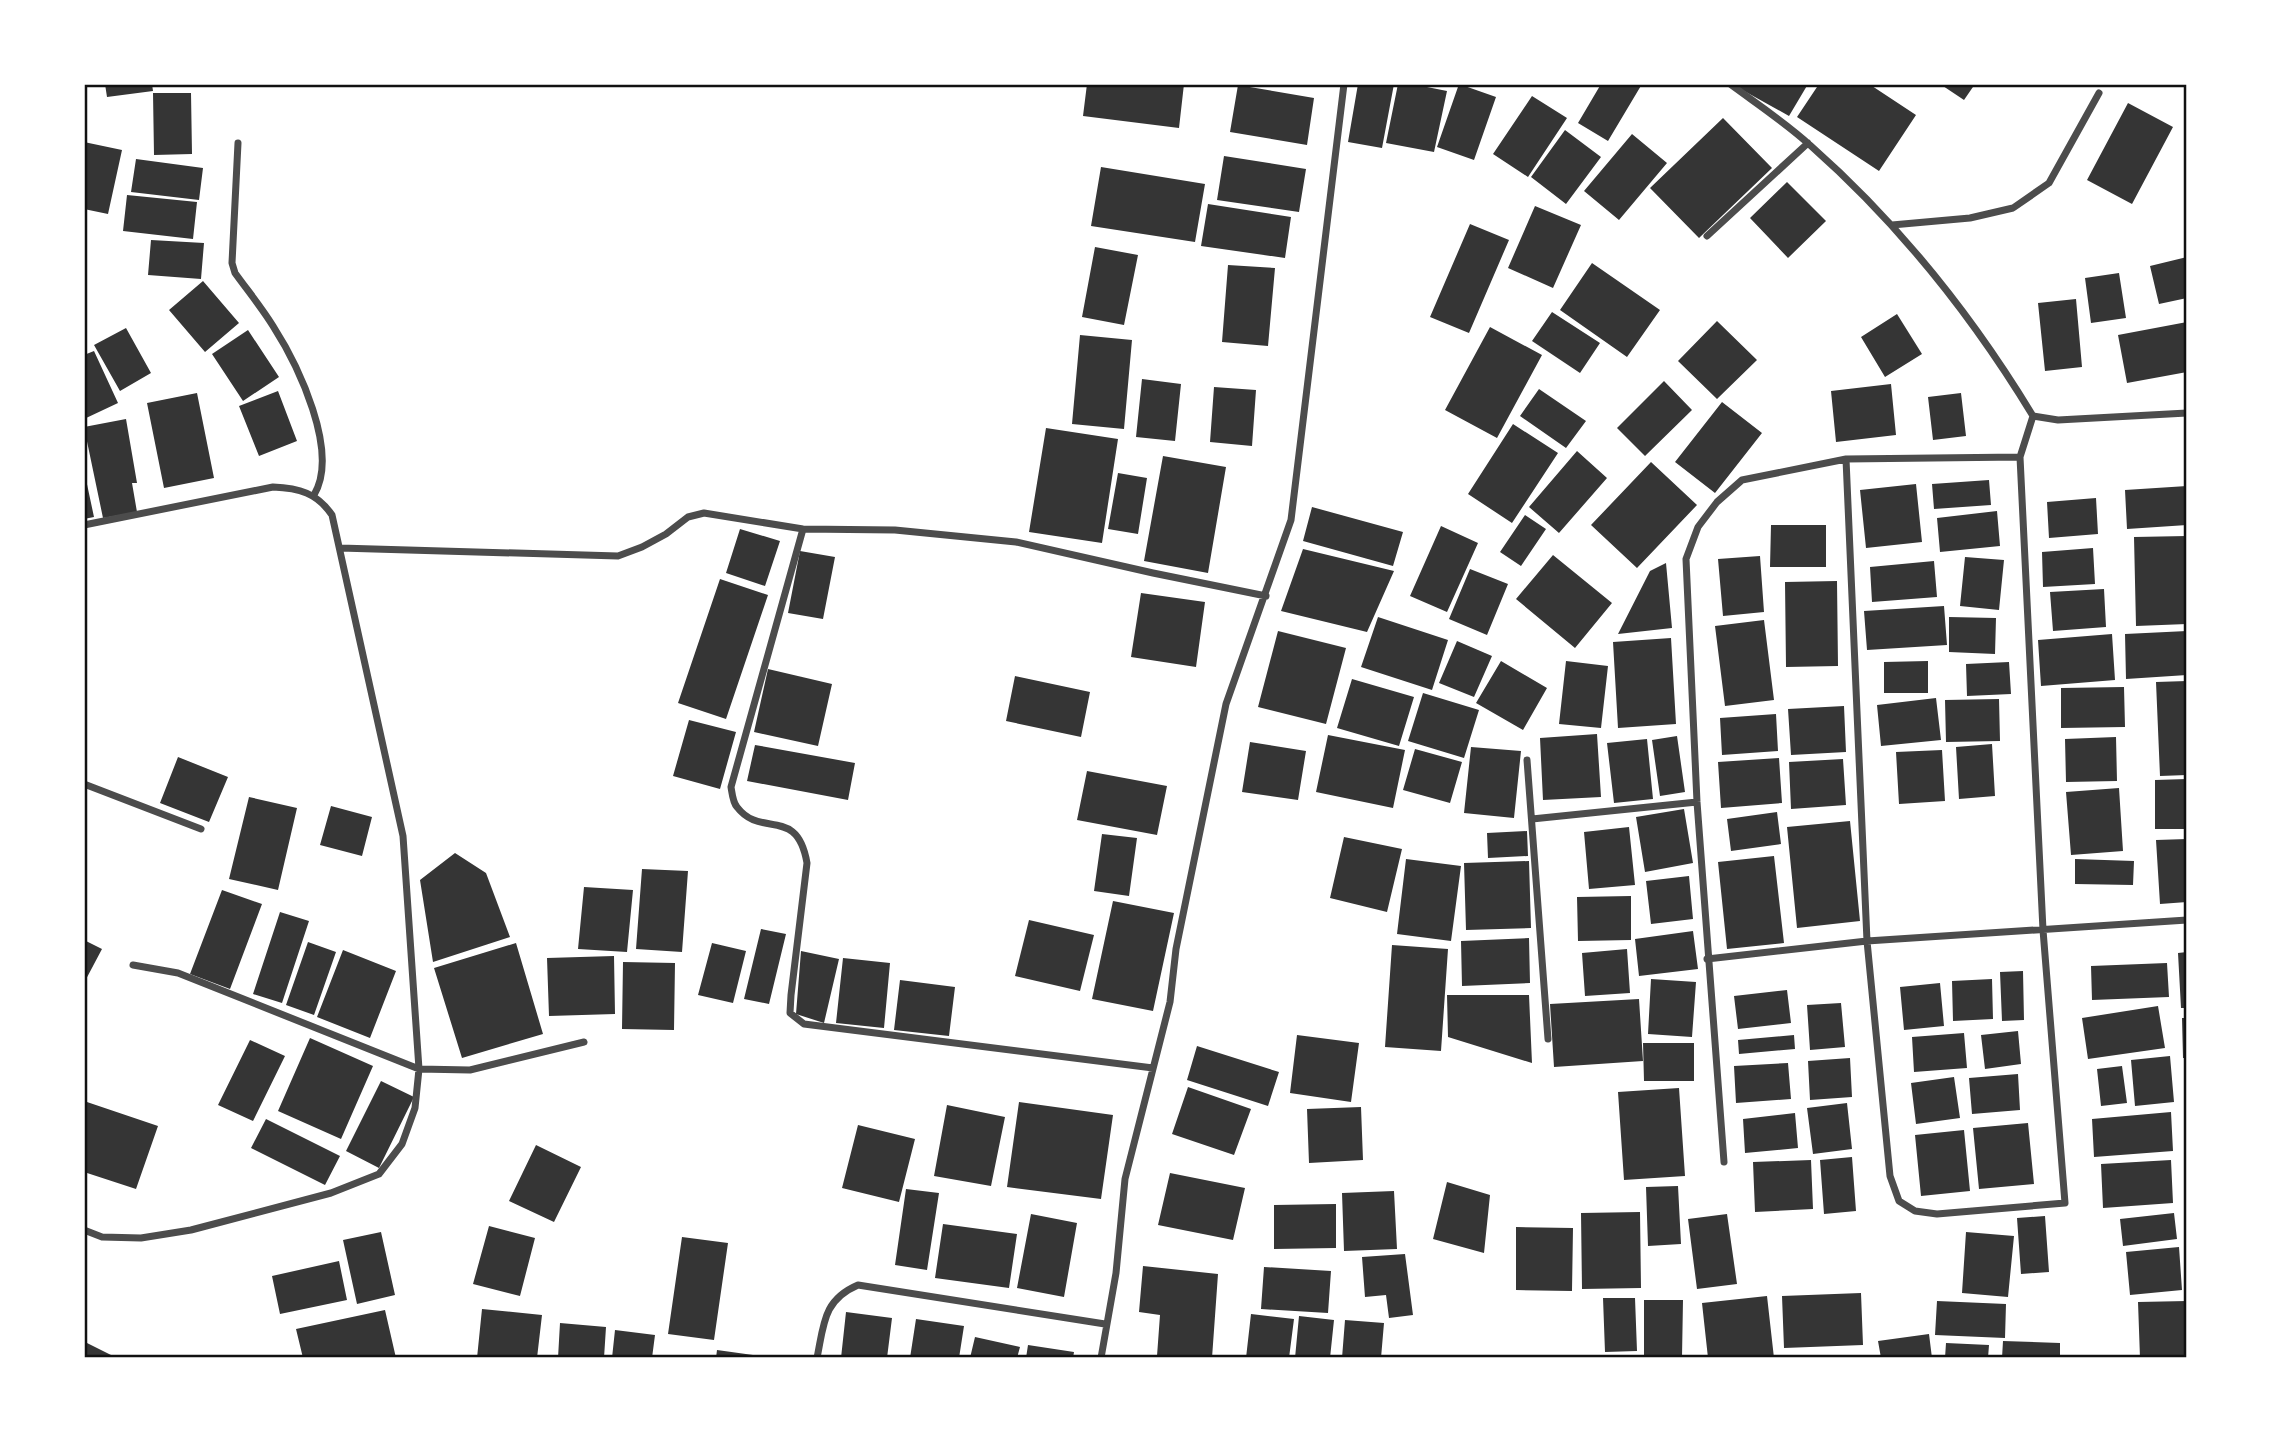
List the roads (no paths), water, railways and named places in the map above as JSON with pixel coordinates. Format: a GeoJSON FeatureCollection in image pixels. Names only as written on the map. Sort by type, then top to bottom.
{"type":"FeatureCollection","features":[{"type":"Feature","properties":{"kind":"street"},"geometry":{"type":"LineString","coordinates":[[1101,1358],[1116,1273],[1125,1179],[1170,1002],[1176,950],[1226,704],[1291,520],[1344,84]]}},
{"type":"Feature","properties":{"kind":"street"},"geometry":{"type":"LineString","coordinates":[[1730,84],[1808,143],[1892,225],[1966,317],[2033,416],[2021,457],[2043,930],[2065,1203],[1937,1214],[1915,1210],[1899,1201],[1890,1176],[1867,941],[1846,459]]}},
{"type":"Feature","properties":{"kind":"street"},"geometry":{"type":"LineString","coordinates":[[1892,225],[1970,218],[2013,208],[2049,183],[2099,93]]}},
{"type":"Feature","properties":{"kind":"street"},"geometry":{"type":"LineString","coordinates":[[238,143],[232,263],[235,273],[273,326],[292,362],[313,413],[322,447],[323,464],[321,479],[314,495]]}},
{"type":"Feature","properties":{"kind":"street"},"geometry":{"type":"LineString","coordinates":[[1707,236],[1808,143]]}},
{"type":"Feature","properties":{"kind":"street"},"geometry":{"type":"LineString","coordinates":[[2033,416],[2058,420],[2187,413]]}},
{"type":"Feature","properties":{"kind":"street"},"geometry":{"type":"LineString","coordinates":[[1724,1162],[1697,802],[1686,559],[1698,527],[1717,502],[1742,480],[1846,459],[2021,457]]}},
{"type":"Feature","properties":{"kind":"street"},"geometry":{"type":"LineString","coordinates":[[84,525],[273,487],[314,495],[332,515],[403,836],[419,1069],[415,1108],[402,1144],[379,1174],[331,1193],[191,1230],[141,1238],[102,1237],[84,1230]]}},
{"type":"Feature","properties":{"kind":"street"},"geometry":{"type":"LineString","coordinates":[[340,548],[618,556],[654,540],[688,517],[704,513],[803,529],[895,530],[1016,542],[1266,596]]}},
{"type":"Feature","properties":{"kind":"street"},"geometry":{"type":"LineString","coordinates":[[803,529],[730,787],[736,807],[754,820],[790,829],[804,844],[807,863],[790,1013],[804,1024],[1153,1068]]}},
{"type":"Feature","properties":{"kind":"street"},"geometry":{"type":"LineString","coordinates":[[1527,760],[1548,1039]]}},
{"type":"Feature","properties":{"kind":"street"},"geometry":{"type":"LineString","coordinates":[[86,785],[201,829]]}},
{"type":"Feature","properties":{"kind":"street"},"geometry":{"type":"LineString","coordinates":[[1532,820],[1697,802]]}},
{"type":"Feature","properties":{"kind":"street"},"geometry":{"type":"LineString","coordinates":[[1707,959],[1867,941],[2187,920]]}},
{"type":"Feature","properties":{"kind":"street"},"geometry":{"type":"LineString","coordinates":[[133,965],[178,973],[419,1069],[470,1070],[584,1042]]}},
{"type":"Feature","properties":{"kind":"street"},"geometry":{"type":"LineString","coordinates":[[817,1358],[825,1316],[840,1293],[858,1285],[1105,1324]]}}]}
